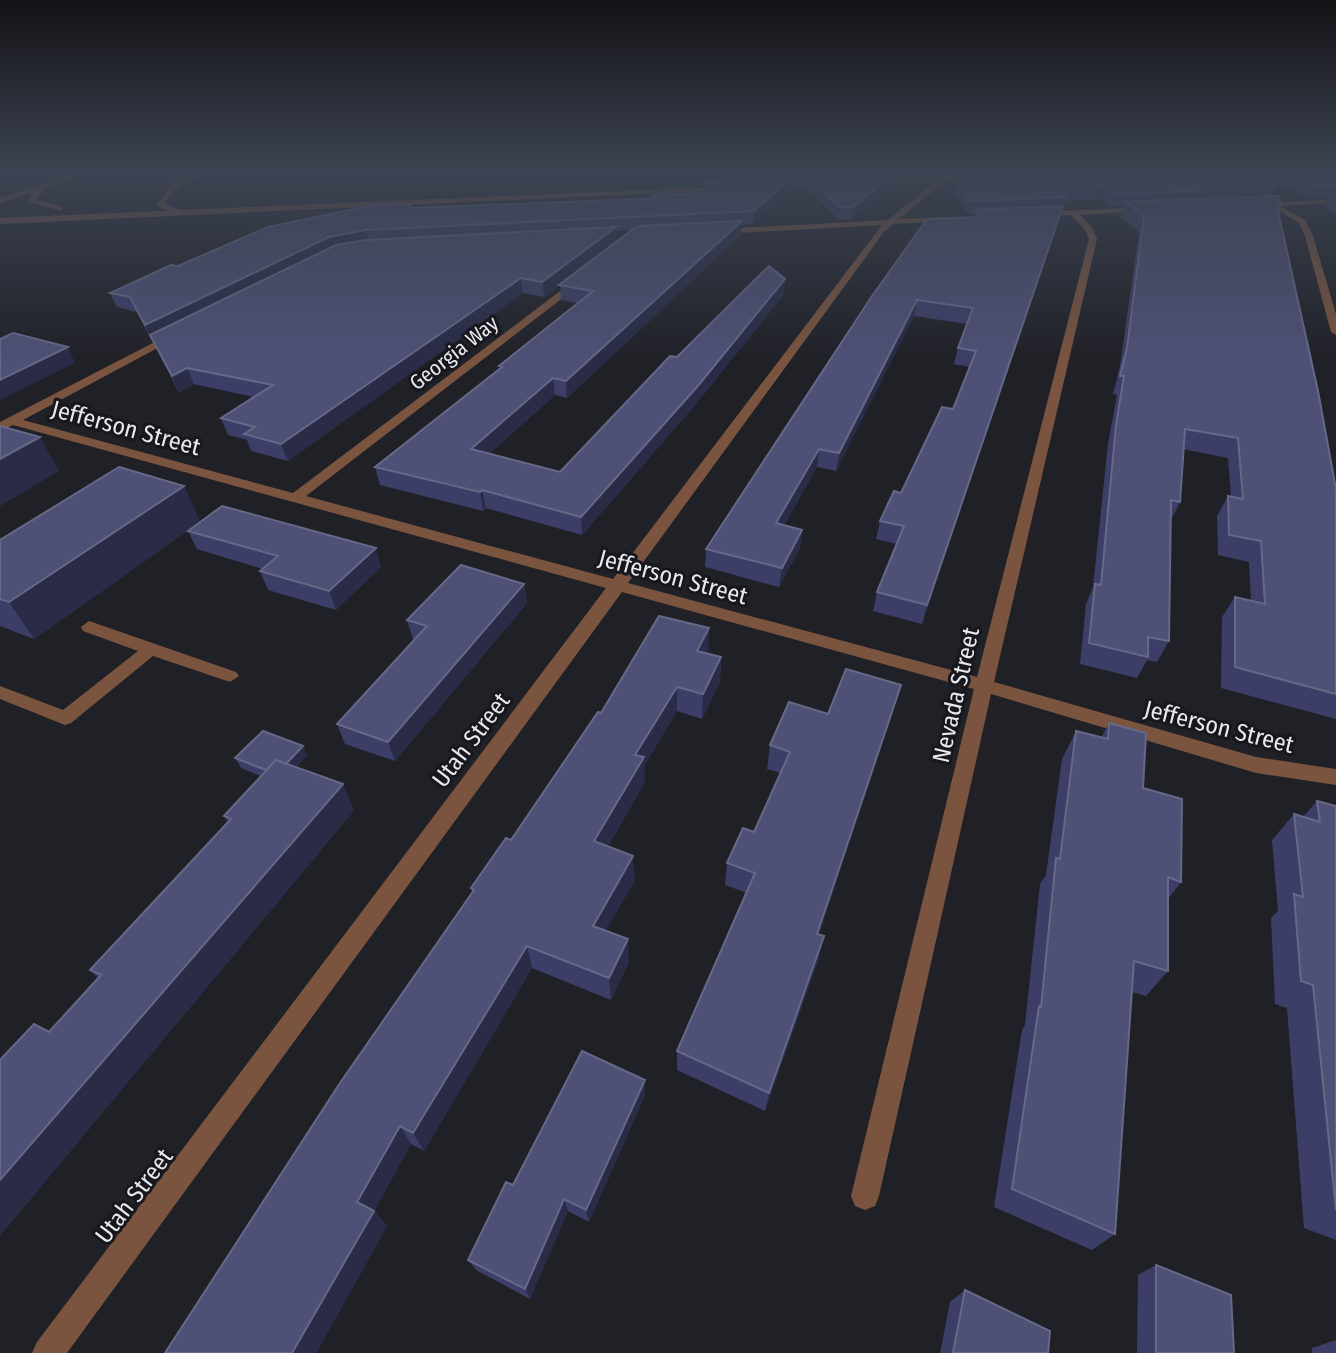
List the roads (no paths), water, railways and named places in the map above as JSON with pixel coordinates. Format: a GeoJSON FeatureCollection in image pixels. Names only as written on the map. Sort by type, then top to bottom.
{"type":"FeatureCollection","features":[{"type":"Feature","properties":{"kind":"street","name":"Utah Street"},"geometry":{"type":"LineString","coordinates":[[48,1353],[877,235]]}},
{"type":"Feature","properties":{"kind":"street","name":"Nevada Street"},"geometry":{"type":"LineString","coordinates":[[865,1196],[984,685],[1093,239],[1091,235]]}},
{"type":"Feature","properties":{"kind":"street"},"geometry":{"type":"LineString","coordinates":[[1307,235],[1324,283],[1336,332]]}},
{"type":"Feature","properties":{"kind":"street","name":"Georgia Way"},"geometry":{"type":"LineString","coordinates":[[295,498],[595,269]]}},
{"type":"Feature","properties":{"kind":"street"},"geometry":{"type":"LineString","coordinates":[[1324,283],[1336,285]]}},
{"type":"Feature","properties":{"kind":"street"},"geometry":{"type":"LineString","coordinates":[[7,424],[181,331]]}},
{"type":"Feature","properties":{"kind":"street","name":"Jefferson Street"},"geometry":{"type":"LineString","coordinates":[[7,424],[295,498],[984,685],[1256,765],[1336,777]]}},
{"type":"Feature","properties":{"kind":"street"},"geometry":{"type":"LineString","coordinates":[[89,627],[230,676]]}},
{"type":"Feature","properties":{"kind":"street"},"geometry":{"type":"LineString","coordinates":[[0,692],[65,718],[151,649]]}}]}
